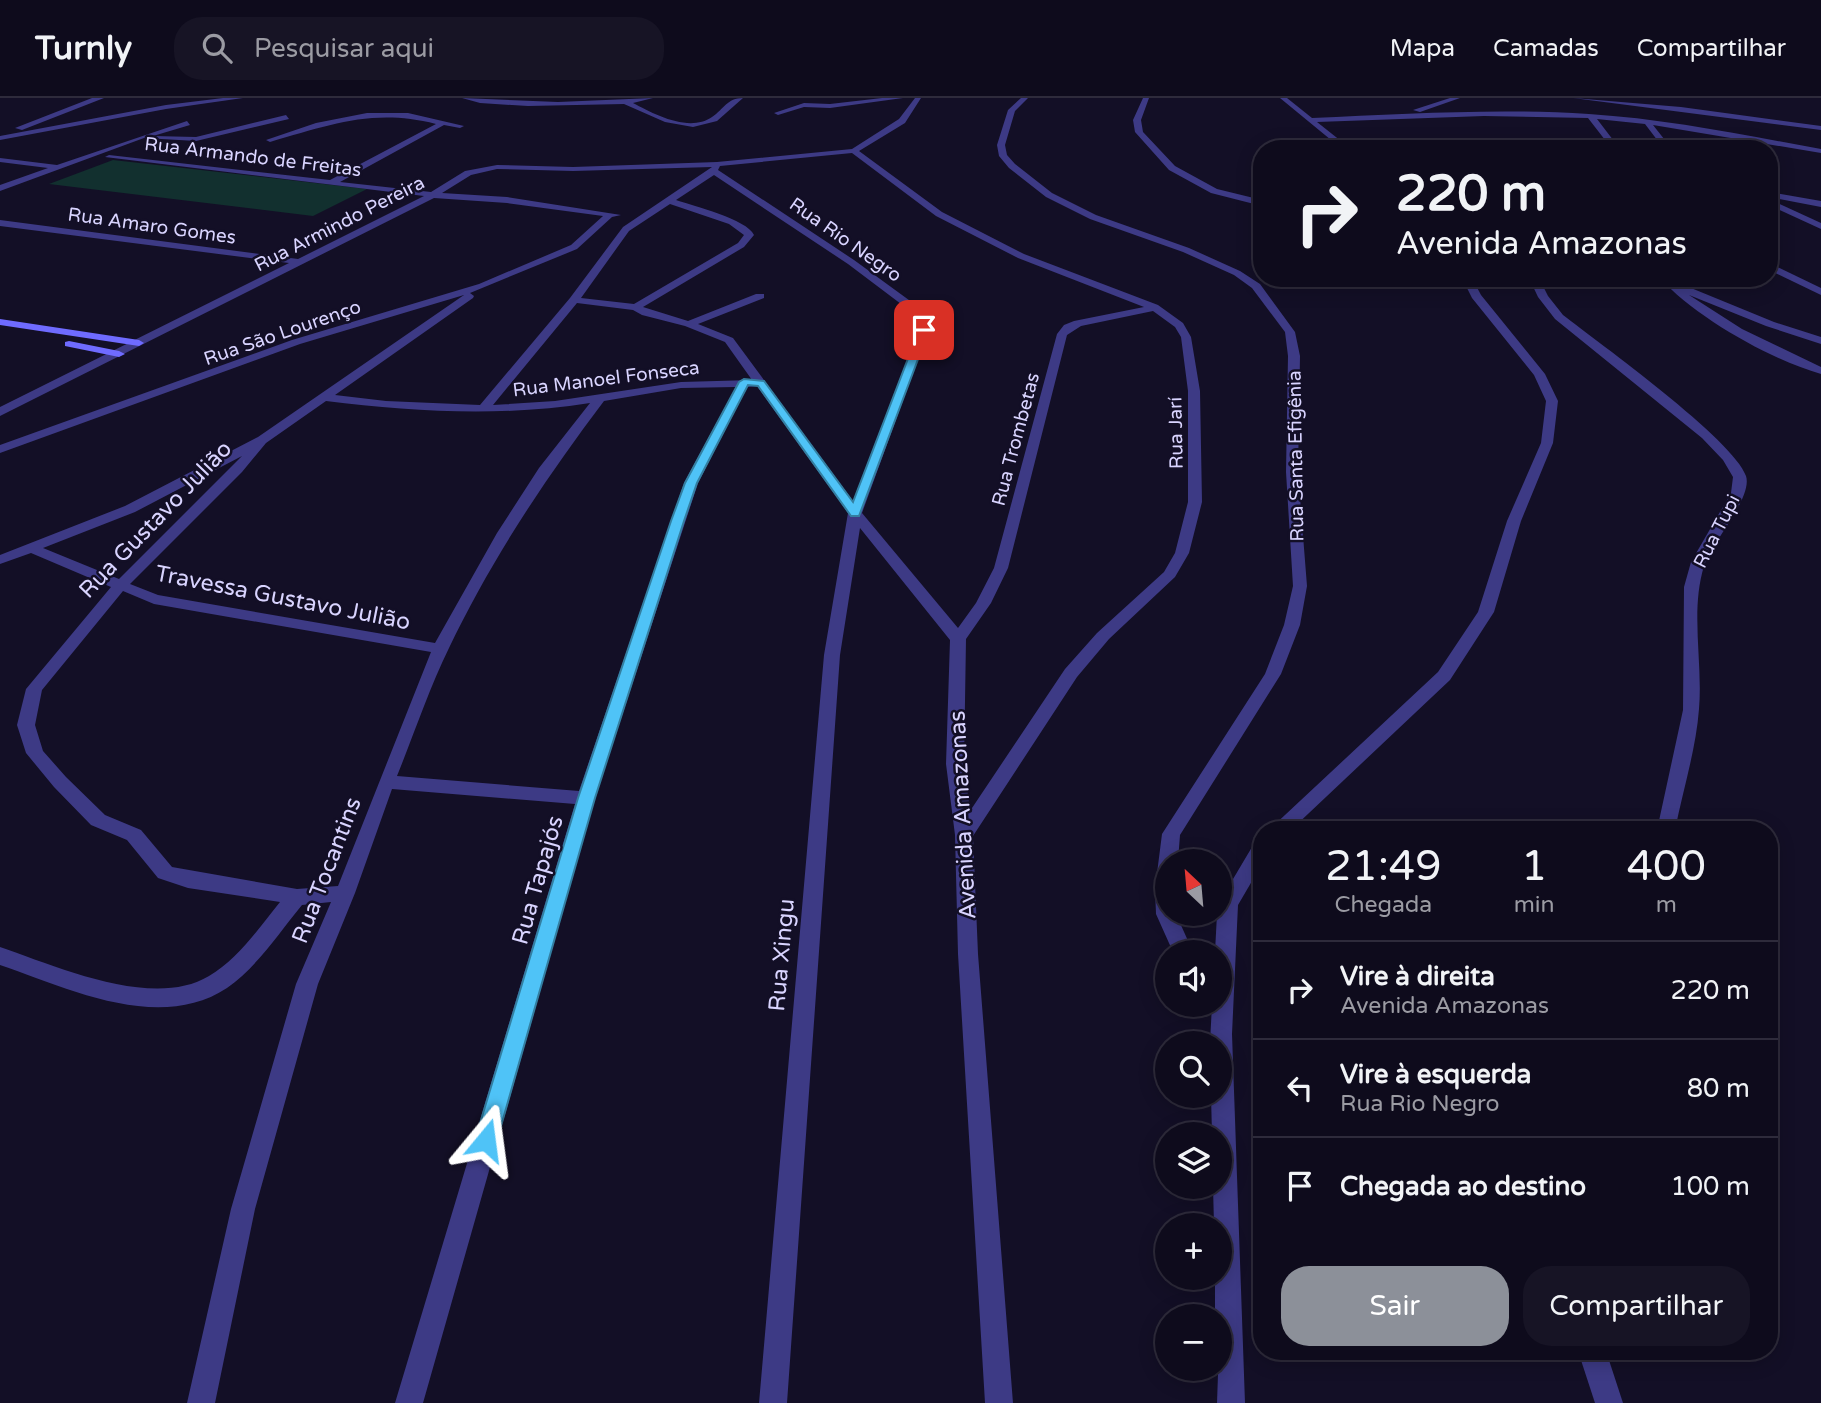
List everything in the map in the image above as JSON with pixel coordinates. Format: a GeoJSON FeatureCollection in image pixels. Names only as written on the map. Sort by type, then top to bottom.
{"type":"FeatureCollection","features":[{"type":"Feature","properties":{"kind":"street"},"geometry":{"type":"LineString","coordinates":[[0,137],[84,102],[101,98]]}},
{"type":"Feature","properties":{"kind":"street"},"geometry":{"type":"LineString","coordinates":[[0,137],[166,107],[240,98]]}},
{"type":"Feature","properties":{"kind":"street"},"geometry":{"type":"LineString","coordinates":[[465,98],[489,102],[626,103],[650,98]]}},
{"type":"Feature","properties":{"kind":"street"},"geometry":{"type":"LineString","coordinates":[[617,98],[638,111],[657,117],[675,122],[698,123],[714,119],[724,106],[740,98]]}},
{"type":"Feature","properties":{"kind":"street"},"geometry":{"type":"LineString","coordinates":[[778,113],[804,101],[830,106],[900,98]]}},
{"type":"Feature","properties":{"kind":"street"},"geometry":{"type":"LineString","coordinates":[[589,252],[671,201],[716,167],[854,151],[902,121],[918,98]]}},
{"type":"Feature","properties":{"kind":"street","name":"Rua Santa Efigênia"},"geometry":{"type":"LineString","coordinates":[[1025,98],[1012,110],[1001,145],[1003,156],[1012,166],[1049,195],[1093,217],[1186,250],[1237,273],[1253,284]]}},
{"type":"Feature","properties":{"kind":"street"},"geometry":{"type":"LineString","coordinates":[[1146,98],[1137,120],[1139,132],[1172,169],[1214,191],[1253,201]]}},
{"type":"Feature","properties":{"kind":"street"},"geometry":{"type":"LineString","coordinates":[[1283,98],[1336,140]]}},
{"type":"Feature","properties":{"kind":"street"},"geometry":{"type":"LineString","coordinates":[[1394,117],[1457,98]]}},
{"type":"Feature","properties":{"kind":"street"},"geometry":{"type":"LineString","coordinates":[[1576,98],[1821,128]]}},
{"type":"Feature","properties":{"kind":"street"},"geometry":{"type":"LineString","coordinates":[[270,140],[317,124],[358,115],[402,114],[460,126]]}},
{"type":"Feature","properties":{"kind":"street"},"geometry":{"type":"LineString","coordinates":[[1310,120],[1516,114],[1591,116],[1647,122],[1755,140]]}},
{"type":"Feature","properties":{"kind":"street"},"geometry":{"type":"LineString","coordinates":[[1591,116],[1609,140]]}},
{"type":"Feature","properties":{"kind":"street"},"geometry":{"type":"LineString","coordinates":[[141,137],[183,141],[286,117]]}},
{"type":"Feature","properties":{"kind":"street"},"geometry":{"type":"LineString","coordinates":[[1647,122],[1661,140]]}},
{"type":"Feature","properties":{"kind":"street"},"geometry":{"type":"LineString","coordinates":[[0,188],[187,123]]}},
{"type":"Feature","properties":{"kind":"street"},"geometry":{"type":"LineString","coordinates":[[331,183],[441,124]]}},
{"type":"Feature","properties":{"kind":"street"},"geometry":{"type":"LineString","coordinates":[[0,199],[156,140]]}},
{"type":"Feature","properties":{"kind":"street"},"geometry":{"type":"LineString","coordinates":[[1778,144],[1821,151]]}},
{"type":"Feature","properties":{"kind":"street","name":"Rua Jarí"},"geometry":{"type":"LineString","coordinates":[[854,151],[939,215],[1066,275],[1154,307],[1179,325],[1186,337],[1194,390],[1195,502],[1182,553],[1170,573],[1102,636],[1071,673],[964,835]]}},
{"type":"Feature","properties":{"kind":"street","name":"Rua Armando de Freitas"},"geometry":{"type":"LineString","coordinates":[[110,157],[433,195],[507,200],[642,219]]}},
{"type":"Feature","properties":{"kind":"street"},"geometry":{"type":"LineString","coordinates":[[0,160],[58,166]]}},
{"type":"Feature","properties":{"kind":"street","name":"Rua Armindo Pereira"},"geometry":{"type":"LineString","coordinates":[[0,412],[433,195],[468,173],[497,167],[716,167]]}},
{"type":"Feature","properties":{"kind":"street","name":"Rua Rio Negro"},"geometry":{"type":"LineString","coordinates":[[716,167],[851,262],[919,314],[924,330],[855,513]]}},
{"type":"Feature","properties":{"kind":"street"},"geometry":{"type":"LineString","coordinates":[[1778,196],[1821,204]]}},
{"type":"Feature","properties":{"kind":"street"},"geometry":{"type":"LineString","coordinates":[[636,307],[741,245],[749,235],[748,231],[732,222],[671,201]]}},
{"type":"Feature","properties":{"kind":"street"},"geometry":{"type":"LineString","coordinates":[[1778,206],[1821,226]]}},
{"type":"Feature","properties":{"kind":"street"},"geometry":{"type":"LineString","coordinates":[[589,252],[610,214]]}},
{"type":"Feature","properties":{"kind":"street","name":"Rua Amaro Gomes"},"geometry":{"type":"LineString","coordinates":[[0,223],[300,262]]}},
{"type":"Feature","properties":{"kind":"street","name":"Rua São Lourenço"},"geometry":{"type":"LineString","coordinates":[[0,449],[296,342],[589,252]]}},
{"type":"Feature","properties":{"kind":"street","name":"Rua Manoel Fonseca"},"geometry":{"type":"LineString","coordinates":[[483,409],[574,300],[589,252]]}},
{"type":"Feature","properties":{"kind":"street"},"geometry":{"type":"LineString","coordinates":[[1778,270],[1821,292]]}},
{"type":"Feature","properties":{"kind":"street"},"geometry":{"type":"LineString","coordinates":[[0,560],[130,509],[262,440],[483,286]]}},
{"type":"Feature","properties":{"kind":"street","name":"Rua Santa Efigênia"},"geometry":{"type":"LineString","coordinates":[[1178,940],[1166,914],[1165,889],[1171,834],[1273,674],[1292,625],[1300,586],[1292,472],[1294,356],[1290,332],[1257,287]]}},
{"type":"Feature","properties":{"kind":"street"},"geometry":{"type":"LineString","coordinates":[[1288,821],[1444,677],[1486,612],[1514,521],[1547,443],[1552,401],[1539,374],[1472,287]]}},
{"type":"Feature","properties":{"kind":"street","name":"Rua Tupi"},"geometry":{"type":"LineString","coordinates":[[1538,287],[1559,317],[1706,435],[1728,458],[1740,477],[1738,494],[1698,562],[1691,587],[1691,710],[1668,821]]}},
{"type":"Feature","properties":{"kind":"street"},"geometry":{"type":"LineString","coordinates":[[1674,287],[1702,311],[1821,380]]}},
{"type":"Feature","properties":{"kind":"street"},"geometry":{"type":"LineString","coordinates":[[1683,287],[1770,324],[1821,341]]}},
{"type":"Feature","properties":{"kind":"street"},"geometry":{"type":"LineString","coordinates":[[689,324],[760,296]]}},
{"type":"Feature","properties":{"kind":"street"},"geometry":{"type":"LineString","coordinates":[[574,300],[636,307],[655,316],[689,324],[729,340],[752,383],[958,639]]}},
{"type":"Feature","properties":{"kind":"street","name":"Rua Trombetas"},"geometry":{"type":"LineString","coordinates":[[958,639],[1001,568],[1062,334],[1068,327],[1079,323],[1154,307]]}},
{"type":"Feature","properties":{"kind":"street"},"geometry":{"type":"LineString","coordinates":[[0,322],[139,344]]}},
{"type":"Feature","properties":{"kind":"street"},"geometry":{"type":"LineString","coordinates":[[0,331],[119,354]]}},
{"type":"Feature","properties":{"kind":"street"},"geometry":{"type":"LineString","coordinates":[[1764,346],[1821,372]]}},
{"type":"Feature","properties":{"kind":"street","name":"Rua Manoel Fonseca"},"geometry":{"type":"LineString","coordinates":[[483,409],[546,406],[681,384],[752,383]]}},
{"type":"Feature","properties":{"kind":"street","name":"Rua Tapajós"},"geometry":{"type":"LineString","coordinates":[[409,1403],[586,798],[691,483],[752,383]]}},
{"type":"Feature","properties":{"kind":"street"},"geometry":{"type":"LineString","coordinates":[[325,397],[398,406],[483,409]]}},
{"type":"Feature","properties":{"kind":"street","name":"Rua Tocantins"},"geometry":{"type":"LineString","coordinates":[[201,1403],[243,1209],[303,998],[386,782],[440,649],[504,533],[544,471],[600,398]]}},
{"type":"Feature","properties":{"kind":"street","name":"Rua Gustavo Julião"},"geometry":{"type":"LineString","coordinates":[[262,440],[181,526],[118,585],[34,689],[26,724],[35,753],[60,782],[98,820],[134,835],[165,873],[188,880],[297,897],[345,893]]}},
{"type":"Feature","properties":{"kind":"street","name":"Rua Xingu"},"geometry":{"type":"LineString","coordinates":[[773,1403],[832,655],[855,513]]}},
{"type":"Feature","properties":{"kind":"street","name":"Travessa Gustavo Julião"},"geometry":{"type":"LineString","coordinates":[[31,548],[154,598],[440,649]]}},
{"type":"Feature","properties":{"kind":"street","name":"Avenida Amazonas"},"geometry":{"type":"LineString","coordinates":[[958,639],[955,764],[964,835],[968,954],[999,1403]]}},
{"type":"Feature","properties":{"kind":"street"},"geometry":{"type":"LineString","coordinates":[[386,782],[586,798]]}},
{"type":"Feature","properties":{"kind":"street"},"geometry":{"type":"LineString","coordinates":[[1220,1031],[1228,904],[1253,861]]}},
{"type":"Feature","properties":{"kind":"street"},"geometry":{"type":"LineString","coordinates":[[0,956],[120,994],[179,996],[208,988],[233,970],[297,897]]}},
{"type":"Feature","properties":{"kind":"street"},"geometry":{"type":"LineString","coordinates":[[1222,1108],[1231,1403]]}},
{"type":"Feature","properties":{"kind":"street"},"geometry":{"type":"LineString","coordinates":[[1595,1360],[1609,1403]]}},
{"type":"Feature","properties":{"kind":"green space"},"geometry":{"type":"Polygon","coordinates":[[[113,160],[367,189],[313,216],[49,184],[113,160]]]}},
{"type":"Feature","properties":{"kind":"route"},"geometry":{"type":"LineString","coordinates":[[486,1140],[586,798],[677,521],[691,483],[744,382],[761,383],[855,513],[924,330]]}}]}
